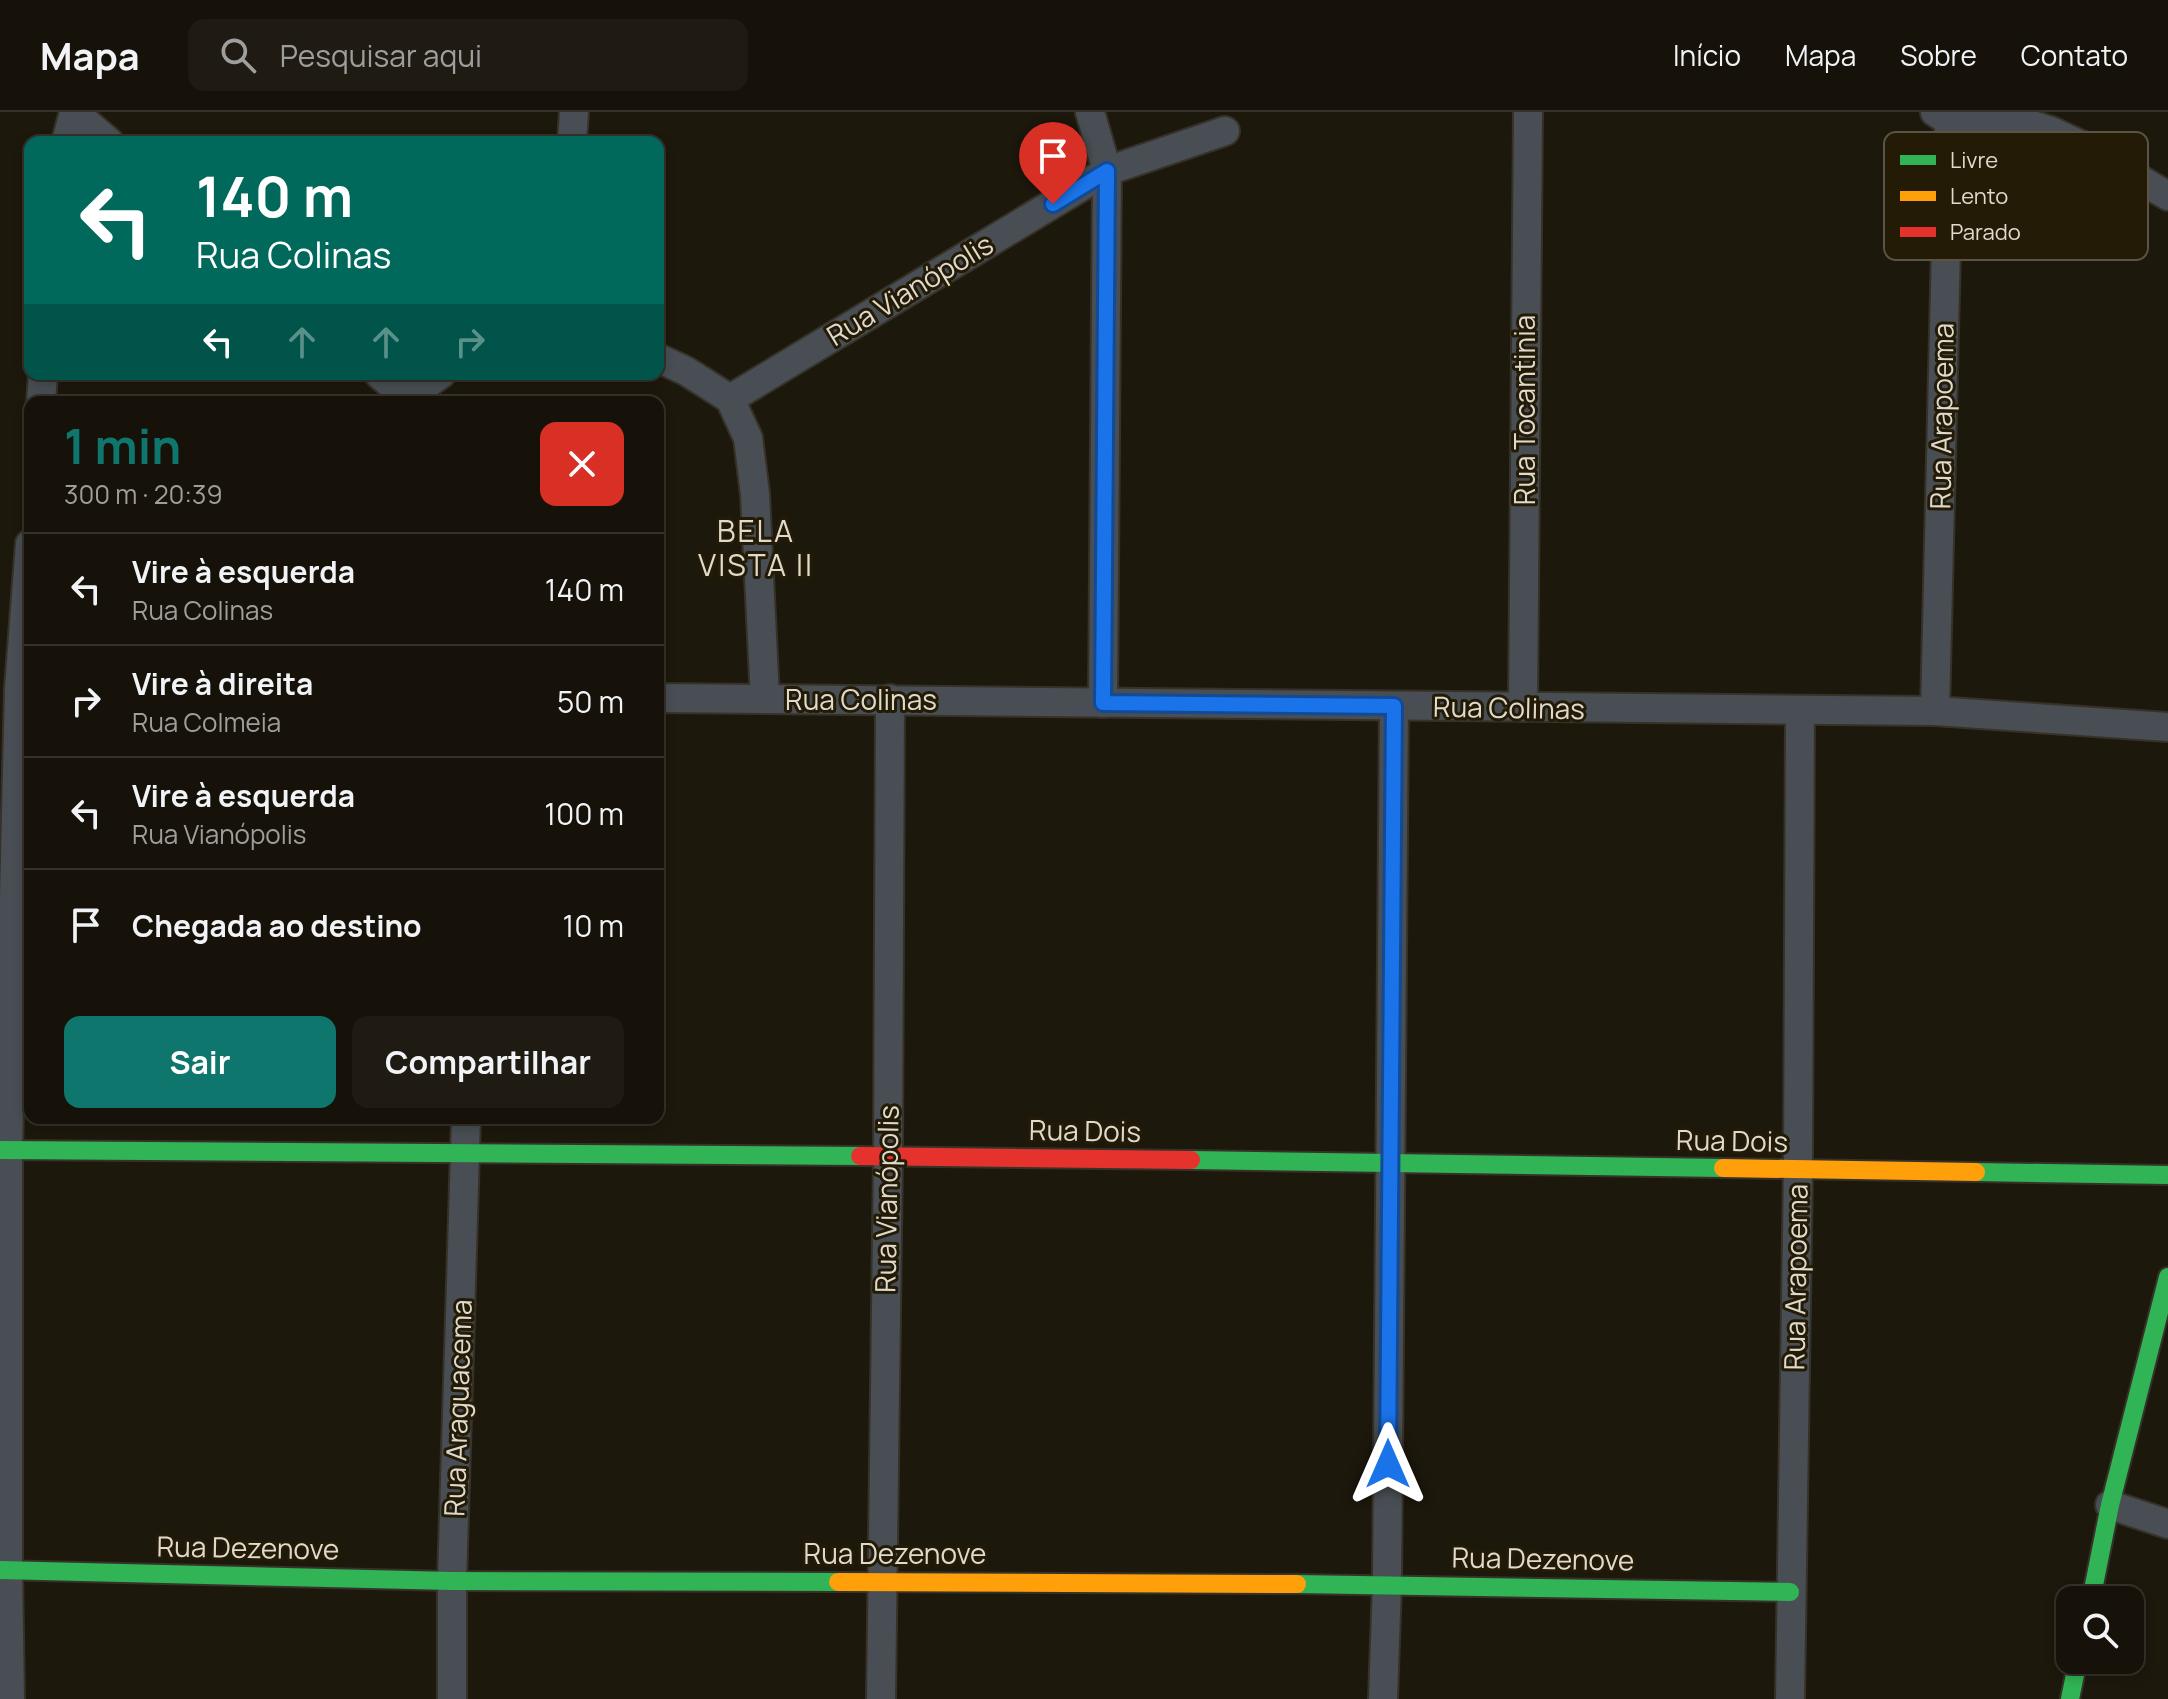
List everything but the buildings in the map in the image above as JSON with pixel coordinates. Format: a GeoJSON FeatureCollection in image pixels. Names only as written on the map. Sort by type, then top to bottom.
{"type":"FeatureCollection","features":[{"type":"Feature","properties":{"kind":"street"},"geometry":{"type":"LineString","coordinates":[[68,136],[74,112],[102,136]]}},
{"type":"Feature","properties":{"kind":"street"},"geometry":{"type":"LineString","coordinates":[[572,136],[574,112]]}},
{"type":"Feature","properties":{"kind":"street"},"geometry":{"type":"LineString","coordinates":[[1090,112],[1107,171],[1103,703]]}},
{"type":"Feature","properties":{"kind":"street","name":"Rua Tocantinia"},"geometry":{"type":"LineString","coordinates":[[1523,707],[1528,112]]}},
{"type":"Feature","properties":{"kind":"street"},"geometry":{"type":"LineString","coordinates":[[1942,117],[2017,120],[2053,132]]}},
{"type":"Feature","properties":{"kind":"street","name":"Rua Vianópolis"},"geometry":{"type":"LineString","coordinates":[[730,399],[1107,171],[1225,131]]}},
{"type":"Feature","properties":{"kind":"street"},"geometry":{"type":"LineString","coordinates":[[2148,184],[2168,196]]}},
{"type":"Feature","properties":{"kind":"street","name":"Rua Arapoema"},"geometry":{"type":"LineString","coordinates":[[1935,711],[1940,260]]}},
{"type":"Feature","properties":{"kind":"street"},"geometry":{"type":"LineString","coordinates":[[664,361],[730,399],[748,438],[755,494],[765,699]]}},
{"type":"Feature","properties":{"kind":"street"},"geometry":{"type":"LineString","coordinates":[[385,380],[402,396]]}},
{"type":"Feature","properties":{"kind":"street"},"geometry":{"type":"LineString","coordinates":[[411,396],[433,380]]}},
{"type":"Feature","properties":{"kind":"street"},"geometry":{"type":"LineString","coordinates":[[10,1699],[4,1570],[4,1150],[16,688],[24,606]]}},
{"type":"Feature","properties":{"kind":"street","name":"Rua Colinas"},"geometry":{"type":"LineString","coordinates":[[664,698],[1935,711],[2168,727]]}},
{"type":"Feature","properties":{"kind":"street","name":"Rua Vianópolis"},"geometry":{"type":"LineString","coordinates":[[881,1699],[890,699]]}},
{"type":"Feature","properties":{"kind":"street"},"geometry":{"type":"LineString","coordinates":[[1383,1699],[1387,1584],[1394,706]]}},
{"type":"Feature","properties":{"kind":"street","name":"Rua Arapoema"},"geometry":{"type":"LineString","coordinates":[[1790,1699],[1798,1169],[1800,711]]}},
{"type":"Feature","properties":{"kind":"street","name":"Rua Araguacema"},"geometry":{"type":"LineString","coordinates":[[452,1699],[452,1581],[466,1124]]}},
{"type":"Feature","properties":{"kind":"street","name":"Rua Dois"},"geometry":{"type":"LineString","coordinates":[[4,1150],[888,1156],[2168,1175]]}},
{"type":"Feature","properties":{"kind":"street"},"geometry":{"type":"LineString","coordinates":[[2094,1586],[2110,1505],[2166,1291]]}},
{"type":"Feature","properties":{"kind":"street"},"geometry":{"type":"LineString","coordinates":[[2110,1505],[2168,1524]]}},
{"type":"Feature","properties":{"kind":"street","name":"Rua Dezenove"},"geometry":{"type":"LineString","coordinates":[[4,1570],[452,1581],[1387,1584],[1790,1592]]}},
{"type":"Feature","properties":{"kind":"street"},"geometry":{"type":"LineString","coordinates":[[2070,1699],[2075,1674]]}},
{"type":"Feature","properties":{"kind":"traffic: fast"},"geometry":{"type":"LineString","coordinates":[[0,1150],[860,1156]]}},
{"type":"Feature","properties":{"kind":"traffic: fast"},"geometry":{"type":"LineString","coordinates":[[1191,1160],[1723,1168]]}},
{"type":"Feature","properties":{"kind":"traffic: fast"},"geometry":{"type":"LineString","coordinates":[[1976,1172],[2168,1175]]}},
{"type":"Feature","properties":{"kind":"traffic: fast"},"geometry":{"type":"LineString","coordinates":[[2094,1586],[2110,1505],[2168,1277]]}},
{"type":"Feature","properties":{"kind":"traffic: fast"},"geometry":{"type":"LineString","coordinates":[[0,1570],[452,1581],[838,1582]]}},
{"type":"Feature","properties":{"kind":"traffic: fast"},"geometry":{"type":"LineString","coordinates":[[1297,1584],[1790,1592]]}},
{"type":"Feature","properties":{"kind":"traffic: fast"},"geometry":{"type":"LineString","coordinates":[[2070,1699],[2075,1674]]}},
{"type":"Feature","properties":{"kind":"traffic: slow"},"geometry":{"type":"LineString","coordinates":[[1723,1168],[1976,1172]]}},
{"type":"Feature","properties":{"kind":"traffic: slow"},"geometry":{"type":"LineString","coordinates":[[838,1582],[1297,1584]]}},
{"type":"Feature","properties":{"kind":"traffic: jam"},"geometry":{"type":"LineString","coordinates":[[860,1156],[1191,1160]]}},
{"type":"Feature","properties":{"kind":"district","name":"BELA VISTA II"},"geometry":{"type":"Point","coordinates":[756,549]}},
{"type":"Feature","properties":{"kind":"route"},"geometry":{"type":"LineString","coordinates":[[1053,204],[1107,171],[1103,703],[1394,706],[1388,1464]]}}]}
